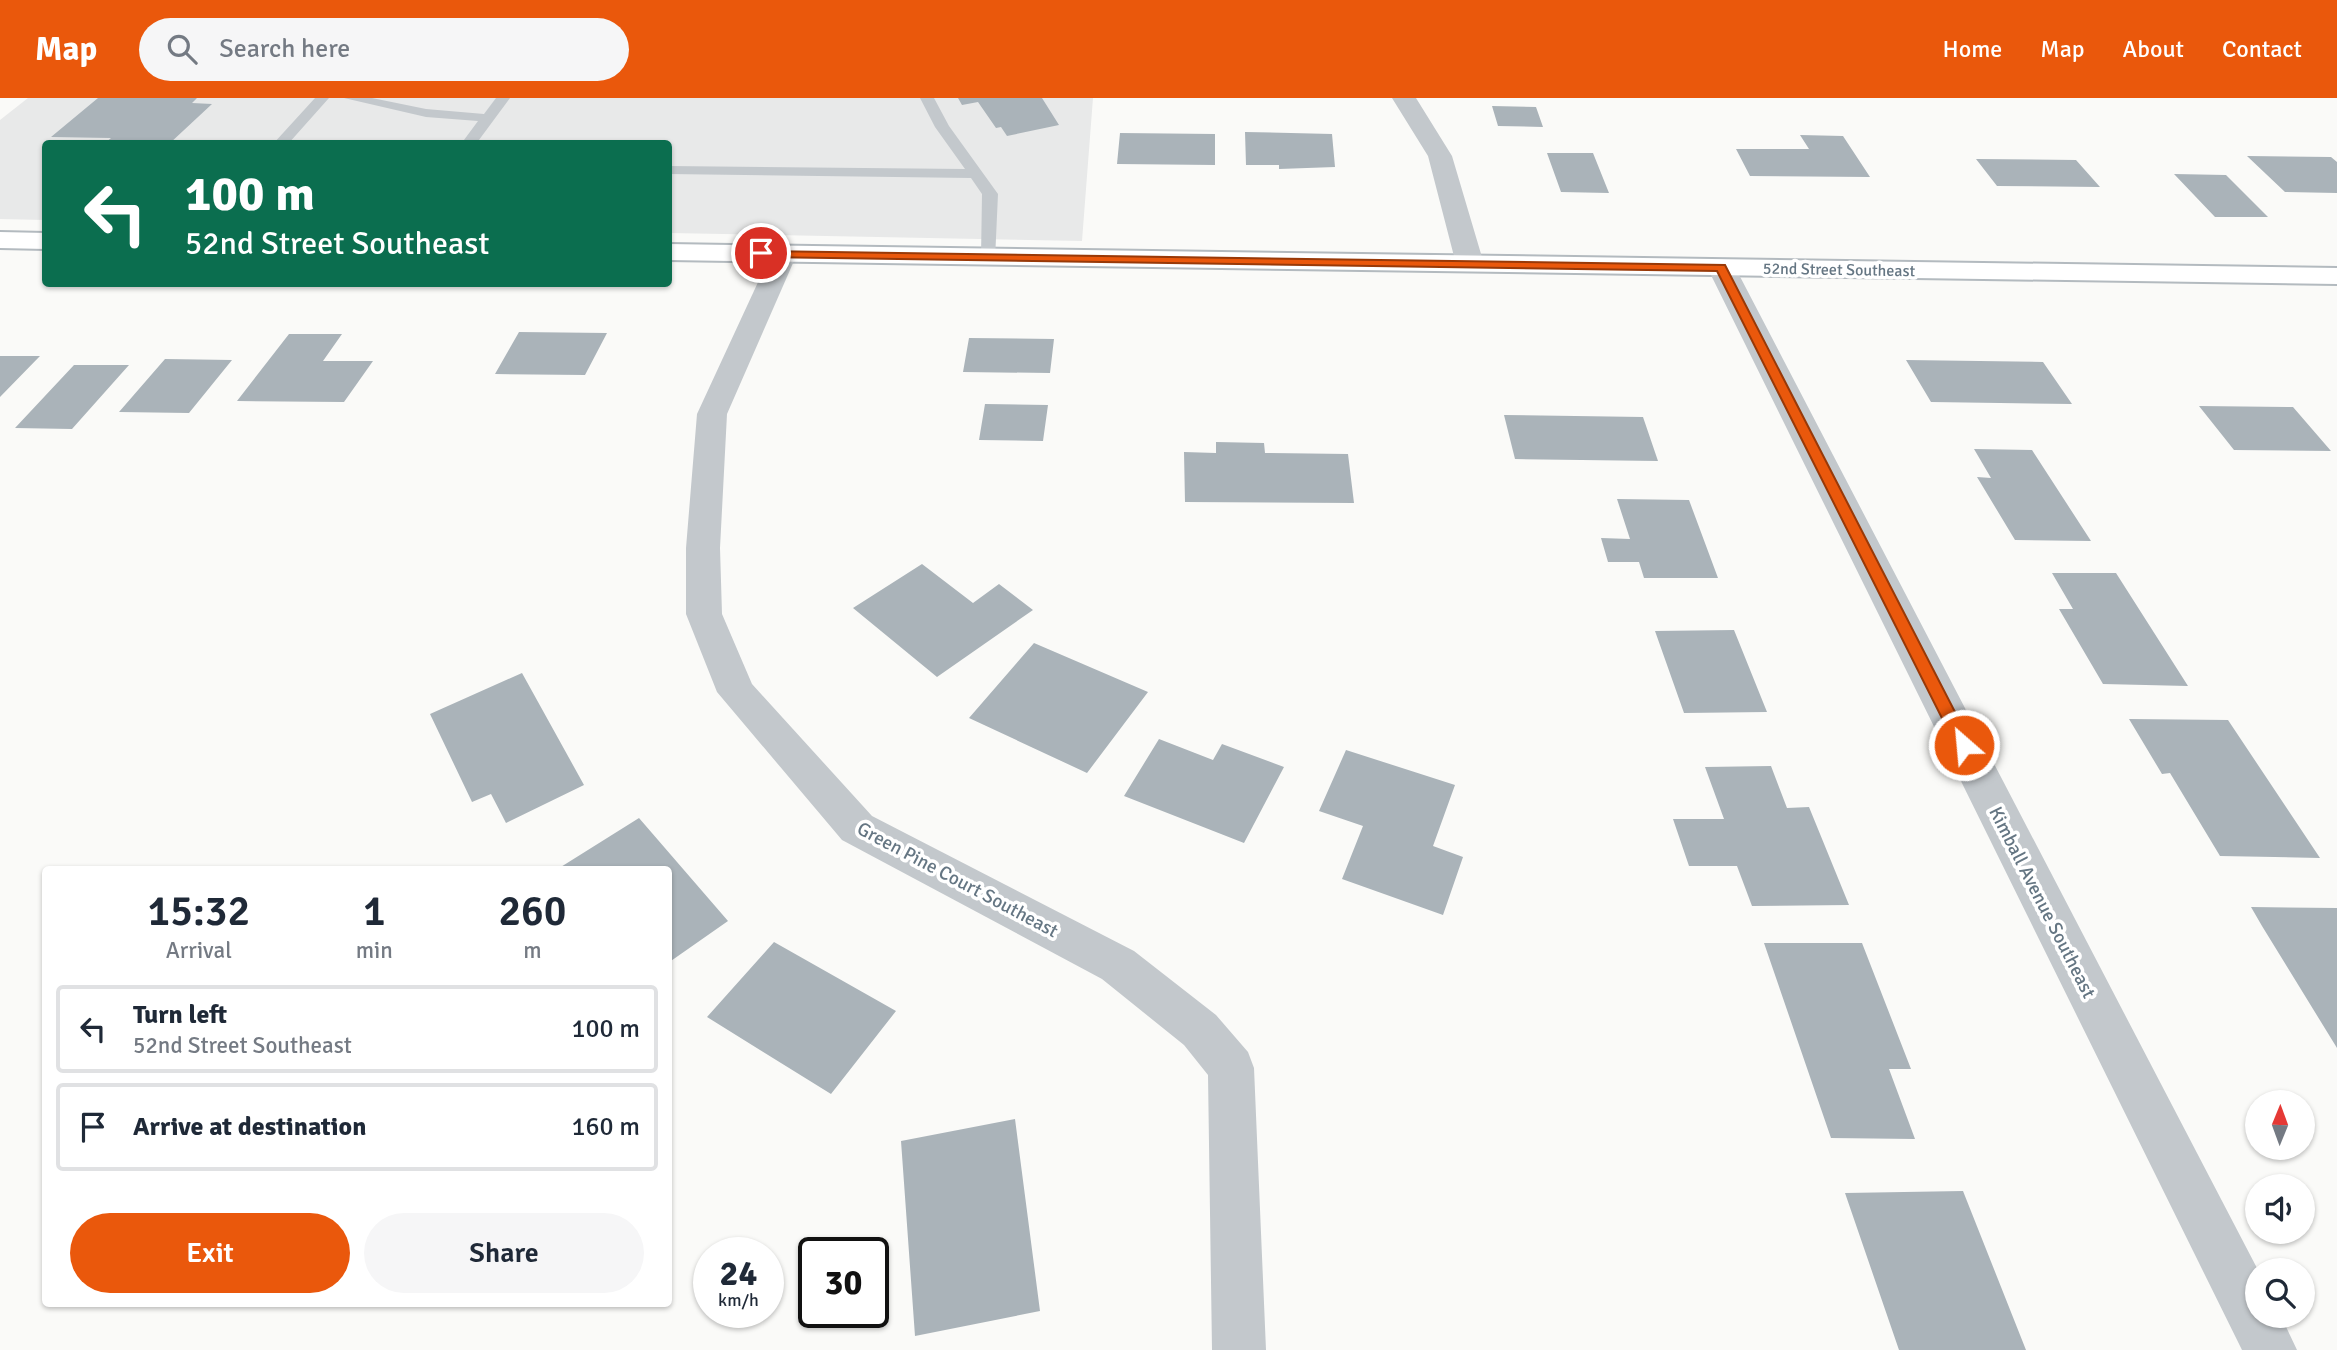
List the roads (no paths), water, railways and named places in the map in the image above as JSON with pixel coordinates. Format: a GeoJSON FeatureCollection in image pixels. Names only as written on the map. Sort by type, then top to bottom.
{"type":"FeatureCollection","features":[{"type":"Feature","properties":{"kind":"main road"},"geometry":{"type":"LineString","coordinates":[[0,240],[42,241]]}},
{"type":"Feature","properties":{"kind":"main road","name":"52nd Street Southeast"},"geometry":{"type":"LineString","coordinates":[[672,252],[2337,276]]}},
{"type":"Feature","properties":{"kind":"street"},"geometry":{"type":"LineString","coordinates":[[1404,98],[1440,156],[1470,264]]}},
{"type":"Feature","properties":{"kind":"street","name":"Green Pine Court Southeast"},"geometry":{"type":"LineString","coordinates":[[784,254],[712,414],[703,548],[704,614],[736,692],[857,828],[1118,965],[1200,1030],[1231,1068],[1238,1350]]}},
{"type":"Feature","properties":{"kind":"street","name":"Kimball Avenue Southeast"},"geometry":{"type":"LineString","coordinates":[[1721,267],[2270,1350]]}},
{"type":"Feature","properties":{"kind":"lane"},"geometry":{"type":"LineString","coordinates":[[284,140],[322,98]]}},
{"type":"Feature","properties":{"kind":"lane"},"geometry":{"type":"LineString","coordinates":[[351,98],[426,113],[488,118]]}},
{"type":"Feature","properties":{"kind":"lane"},"geometry":{"type":"LineString","coordinates":[[471,140],[503,98]]}},
{"type":"Feature","properties":{"kind":"lane"},"geometry":{"type":"LineString","coordinates":[[927,98],[974,174],[990,194],[989,257]]}},
{"type":"Feature","properties":{"kind":"lane"},"geometry":{"type":"LineString","coordinates":[[672,170],[974,174]]}}]}
